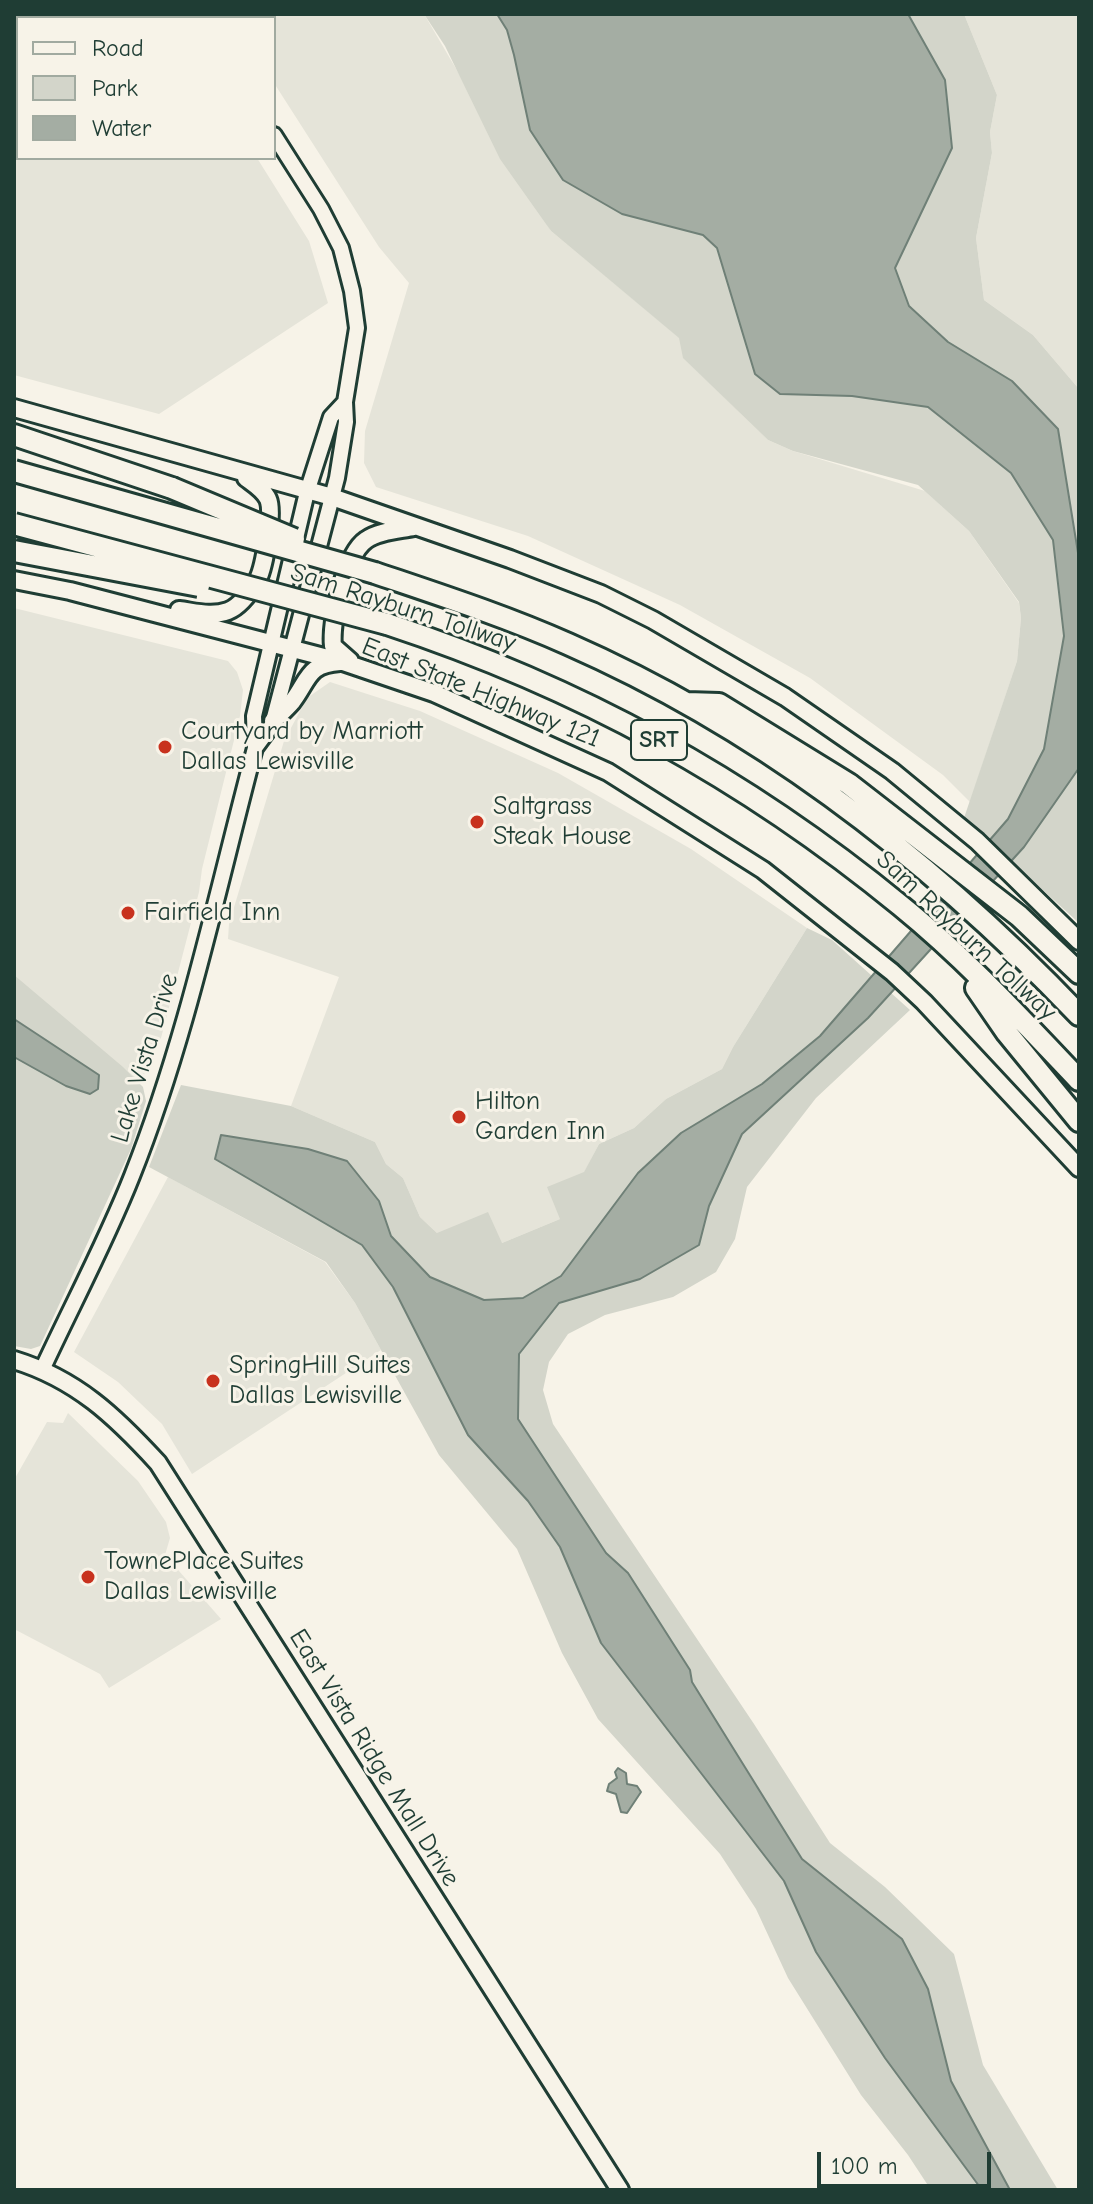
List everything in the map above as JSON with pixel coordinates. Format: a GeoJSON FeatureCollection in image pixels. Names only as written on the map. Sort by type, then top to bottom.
{"type":"FeatureCollection","features":[{"type":"Feature","properties":{"kind":"highway"},"geometry":{"type":"LineString","coordinates":[[14,435],[172,488],[382,576]]}},
{"type":"Feature","properties":{"kind":"highway","name":"Sam Rayburn Tollway"},"geometry":{"type":"LineString","coordinates":[[14,471],[461,601],[547,635],[687,703],[940,867],[981,916],[1079,1015]]}},
{"type":"Feature","properties":{"kind":"highway","name":"Sam Rayburn Tollway"},"geometry":{"type":"LineString","coordinates":[[14,524],[379,622],[462,649],[539,680],[665,743],[797,825],[903,907],[951,950],[1079,1080]]}},
{"type":"Feature","properties":{"kind":"highway"},"geometry":{"type":"LineString","coordinates":[[14,551],[379,622]]}},
{"type":"Feature","properties":{"kind":"highway"},"geometry":{"type":"LineString","coordinates":[[940,867],[996,899],[1039,934],[1079,973]]}},
{"type":"Feature","properties":{"kind":"highway"},"geometry":{"type":"LineString","coordinates":[[951,950],[1007,1033],[1079,1121]]}},
{"type":"Feature","properties":{"kind":"main road"},"geometry":{"type":"LineString","coordinates":[[14,408],[332,497],[573,583],[653,620],[748,674],[830,726],[892,771],[977,841],[1079,941]]}},
{"type":"Feature","properties":{"kind":"main road"},"geometry":{"type":"LineString","coordinates":[[75,592],[134,599],[213,615],[231,611],[246,598],[260,576],[272,514],[268,498],[257,485],[237,472]]}},
{"type":"Feature","properties":{"kind":"main road"},"geometry":{"type":"LineString","coordinates":[[351,665],[333,646],[331,631],[356,548],[369,537],[416,527]]}},
{"type":"Feature","properties":{"kind":"main road","name":"East State Highway 121"},"geometry":{"type":"LineString","coordinates":[[14,580],[75,592],[351,665],[448,700],[608,772],[763,870],[859,945],[915,994],[1079,1168]]}},
{"type":"Feature","properties":{"kind":"main road"},"geometry":{"type":"LineString","coordinates":[[273,721],[293,701],[309,673],[323,665],[351,665]]}},
{"type":"Feature","properties":{"kind":"main road","name":"East Vista Ridge Mall Drive"},"geometry":{"type":"LineString","coordinates":[[14,1360],[42,1370],[105,1408],[158,1463],[620,2190]]}},
{"type":"Feature","properties":{"kind":"street","name":"Lake Vista Drive"},"geometry":{"type":"LineString","coordinates":[[255,748],[273,721],[332,497],[346,422],[345,402],[357,328],[345,260],[321,209],[276,138]]}},
{"type":"Feature","properties":{"kind":"street","name":"Lake Vista Drive"},"geometry":{"type":"LineString","coordinates":[[42,1370],[98,1256],[157,1107],[207,940],[255,748],[254,716],[307,492],[331,417],[345,402]]}},
{"type":"Feature","properties":{"kind":"shaded area"},"geometry":{"type":"Polygon","coordinates":[[[14,14],[164,14],[166,16],[16,16],[16,160],[258,160],[309,241],[328,303],[159,414],[14,375],[14,14]]]}},
{"type":"Feature","properties":{"kind":"shaded area"},"geometry":{"type":"Polygon","coordinates":[[[242,14],[424,14],[551,231],[680,338],[684,358],[768,440],[793,451],[925,491],[969,531],[1019,603],[1021,618],[1017,661],[970,802],[943,775],[810,678],[680,605],[528,536],[376,487],[364,463],[365,431],[409,283],[379,247],[276,86],[276,16],[242,14]]]}},
{"type":"Feature","properties":{"kind":"shaded area"},"geometry":{"type":"Polygon","coordinates":[[[964,14],[1079,14],[1079,389],[1033,335],[984,300],[976,238],[992,153],[990,132],[997,95],[964,14]]]}},
{"type":"Feature","properties":{"kind":"shaded area"},"geometry":{"type":"Polygon","coordinates":[[[14,608],[228,661],[237,672],[243,690],[240,716],[199,892],[161,1038],[137,1090],[14,986],[14,608]]]}},
{"type":"Feature","properties":{"kind":"shaded area"},"geometry":{"type":"Polygon","coordinates":[[[330,682],[420,711],[558,773],[691,849],[807,928],[722,1069],[666,1099],[634,1128],[599,1144],[560,1219],[502,1243],[437,1233],[420,1217],[403,1178],[386,1164],[375,1142],[291,1106],[339,977],[228,939],[229,924],[284,741],[307,698],[330,682]]]}},
{"type":"Feature","properties":{"kind":"shaded area"},"geometry":{"type":"Polygon","coordinates":[[[168,1177],[325,1262],[355,1303],[381,1350],[192,1474],[162,1424],[118,1382],[74,1352],[168,1177]]]}},
{"type":"Feature","properties":{"kind":"shaded area"},"geometry":{"type":"Polygon","coordinates":[[[68,1413],[138,1481],[166,1522],[170,1538],[165,1555],[221,1619],[109,1688],[100,1674],[14,1629],[14,1480],[47,1422],[63,1423],[68,1413]]]}},
{"type":"Feature","properties":{"kind":"green space"},"geometry":{"type":"Polygon","coordinates":[[[424,14],[964,14],[997,95],[990,132],[992,153],[976,238],[984,300],[1033,335],[1079,389],[1079,923],[964,818],[1017,661],[1021,618],[1019,602],[969,531],[918,485],[793,451],[768,440],[683,358],[679,338],[551,231],[500,159],[445,46],[424,14]]]}},
{"type":"Feature","properties":{"kind":"green space"},"geometry":{"type":"Polygon","coordinates":[[[807,928],[832,940],[910,1010],[816,1098],[747,1187],[735,1239],[716,1272],[673,1297],[605,1315],[568,1334],[549,1362],[543,1390],[553,1424],[830,1843],[885,1887],[954,1954],[983,2065],[1058,2190],[931,2190],[861,2095],[788,1978],[756,1909],[720,1854],[598,1719],[562,1653],[517,1549],[439,1455],[355,1303],[326,1262],[149,1167],[181,1085],[291,1106],[375,1142],[386,1164],[403,1178],[420,1217],[437,1233],[488,1212],[502,1243],[560,1219],[547,1187],[584,1172],[599,1144],[634,1128],[666,1099],[722,1069],[807,928]]]}},
{"type":"Feature","properties":{"kind":"green space"},"geometry":{"type":"Polygon","coordinates":[[[14,975],[123,1067],[143,1087],[146,1101],[131,1149],[40,1346],[31,1349],[14,1346],[14,975]]]}},
{"type":"Feature","properties":{"kind":"water"},"geometry":{"type":"Polygon","coordinates":[[[497,14],[908,14],[945,80],[952,148],[895,268],[909,306],[948,342],[1012,381],[1058,429],[1079,559],[1079,768],[1024,847],[868,1018],[742,1134],[709,1206],[699,1245],[640,1279],[559,1303],[519,1354],[518,1419],[606,1553],[628,1573],[690,1670],[692,1682],[802,1859],[902,1939],[928,1989],[951,2081],[1010,2190],[982,2190],[885,2058],[816,1952],[784,1881],[601,1643],[560,1547],[528,1501],[468,1435],[393,1287],[362,1245],[215,1159],[221,1135],[308,1149],[347,1161],[379,1201],[391,1236],[430,1277],[484,1300],[523,1298],[561,1276],[638,1173],[681,1133],[762,1084],[820,1036],[1008,819],[1044,749],[1064,636],[1053,540],[1011,473],[928,407],[852,396],[780,394],[755,374],[717,248],[703,235],[622,214],[563,180],[530,130],[507,30],[497,14]]]}},
{"type":"Feature","properties":{"kind":"water"},"geometry":{"type":"Polygon","coordinates":[[[14,1019],[99,1075],[98,1089],[90,1094],[66,1086],[14,1057],[14,1019]]]}},
{"type":"Feature","properties":{"kind":"water"},"geometry":{"type":"Polygon","coordinates":[[[618,1768],[626,1773],[627,1784],[637,1786],[641,1792],[627,1813],[621,1812],[616,1794],[607,1791],[609,1784],[617,1778],[615,1772],[618,1768]]]}},
{"type":"Feature","properties":{"kind":"place","name":"Courtyard by Marriott Dallas Lewisville"},"geometry":{"type":"Point","coordinates":[165,747]}},
{"type":"Feature","properties":{"kind":"place","name":"Saltgrass Steak House"},"geometry":{"type":"Point","coordinates":[477,822]}},
{"type":"Feature","properties":{"kind":"place","name":"Fairfield Inn"},"geometry":{"type":"Point","coordinates":[128,913]}},
{"type":"Feature","properties":{"kind":"place","name":"Hilton Garden Inn"},"geometry":{"type":"Point","coordinates":[459,1117]}},
{"type":"Feature","properties":{"kind":"place","name":"SpringHill Suites Dallas Lewisville"},"geometry":{"type":"Point","coordinates":[213,1381]}},
{"type":"Feature","properties":{"kind":"place","name":"TownePlace Suites Dallas Lewisville"},"geometry":{"type":"Point","coordinates":[88,1577]}}]}
